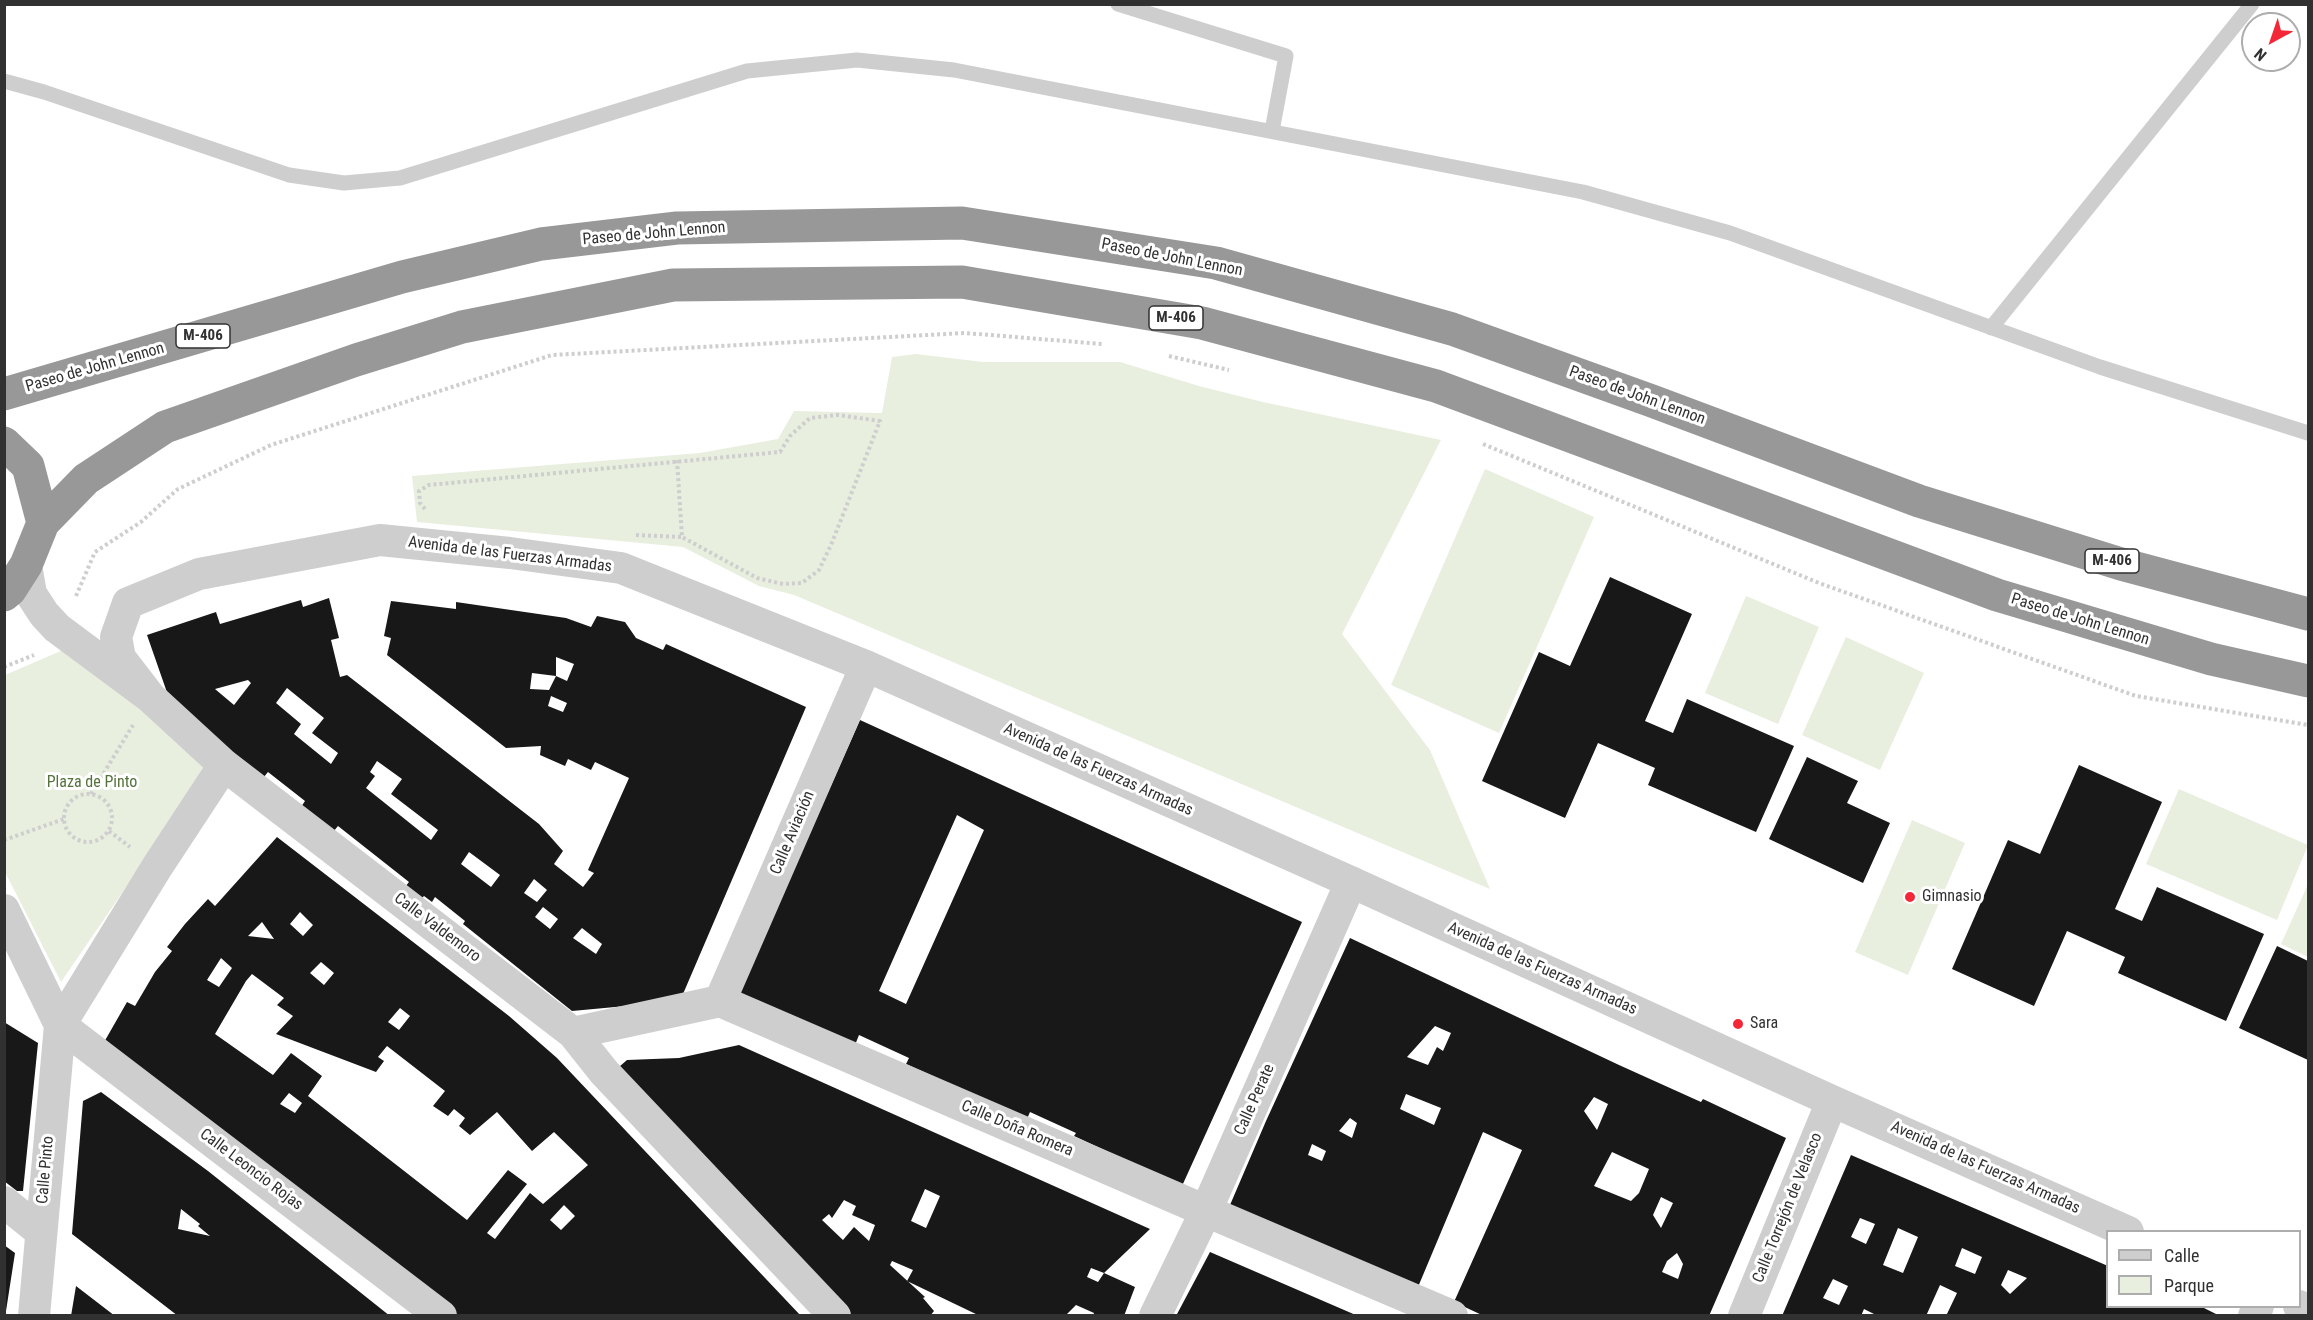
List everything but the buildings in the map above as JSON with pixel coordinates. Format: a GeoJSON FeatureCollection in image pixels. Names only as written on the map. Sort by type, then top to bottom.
{"type":"FeatureCollection","features":[{"type":"Feature","properties":{"kind":"highway","name":"Paseo de John Lennon"},"geometry":{"type":"LineString","coordinates":[[4,394],[402,277],[541,244],[677,228],[962,223],[1216,263],[1452,329],[1918,501],[2121,564],[2308,614]]}},
{"type":"Feature","properties":{"kind":"highway","name":"Paseo de John Lennon"},"geometry":{"type":"LineString","coordinates":[[43,523],[86,479],[165,427],[356,360],[462,327],[673,285],[962,282],[1202,323],[1436,386],[1997,596],[2211,659],[2308,681]]}},
{"type":"Feature","properties":{"kind":"highway"},"geometry":{"type":"LineString","coordinates":[[4,443],[28,466],[43,523]]}},
{"type":"Feature","properties":{"kind":"highway","name":"M-406"},"geometry":{"type":"LineString","coordinates":[[4,595],[10,590],[26,565],[43,523]]}},
{"type":"Feature","properties":{"kind":"street","name":"Avenida de las Fuerzas Armadas"},"geometry":{"type":"LineString","coordinates":[[150,697],[120,658],[116,637],[128,603],[199,574],[380,540],[510,553],[621,568],[866,666],[2123,1230]]}},
{"type":"Feature","properties":{"kind":"street","name":"Calle Valdemoro"},"geometry":{"type":"LineString","coordinates":[[26,565],[32,594],[44,614],[57,628],[150,697],[224,765],[573,1032],[604,1072],[835,1316]]}},
{"type":"Feature","properties":{"kind":"street","name":"Calle Aviación"},"geometry":{"type":"LineString","coordinates":[[720,1000],[866,666]]}},
{"type":"Feature","properties":{"kind":"street"},"geometry":{"type":"LineString","coordinates":[[60,1025],[157,867],[224,765]]}},
{"type":"Feature","properties":{"kind":"street","name":"Calle Perate"},"geometry":{"type":"LineString","coordinates":[[1155,1316],[1206,1211],[1351,882]]}},
{"type":"Feature","properties":{"kind":"street"},"geometry":{"type":"LineString","coordinates":[[4,910],[60,1025]]}},
{"type":"Feature","properties":{"kind":"street"},"geometry":{"type":"LineString","coordinates":[[573,1032],[720,1000]]}},
{"type":"Feature","properties":{"kind":"street","name":"Calle Doña Romera"},"geometry":{"type":"LineString","coordinates":[[720,1000],[1452,1316]]}},
{"type":"Feature","properties":{"kind":"street","name":"Calle Pinto"},"geometry":{"type":"LineString","coordinates":[[34,1316],[60,1025]]}},
{"type":"Feature","properties":{"kind":"street","name":"Calle Leoncio Rojas"},"geometry":{"type":"LineString","coordinates":[[60,1025],[441,1316]]}},
{"type":"Feature","properties":{"kind":"street","name":"Calle Torrejón de Velasco"},"geometry":{"type":"LineString","coordinates":[[1744,1316],[1832,1101]]}},
{"type":"Feature","properties":{"kind":"street"},"geometry":{"type":"LineString","coordinates":[[4,1202],[40,1231]]}},
{"type":"Feature","properties":{"kind":"lane"},"geometry":{"type":"LineString","coordinates":[[1118,4],[1286,56],[1272,131]]}},
{"type":"Feature","properties":{"kind":"lane"},"geometry":{"type":"LineString","coordinates":[[1991,328],[2252,4]]}},
{"type":"Feature","properties":{"kind":"lane"},"geometry":{"type":"LineString","coordinates":[[4,81],[44,92],[289,175],[344,183],[400,178],[747,71],[857,60],[954,70],[1594,195],[1730,233],[2100,367],[2308,433]]}},
{"type":"Feature","properties":{"kind":"path"},"geometry":{"type":"LineString","coordinates":[[73,602],[95,552],[141,522],[178,489],[271,445],[552,355],[965,333],[1105,345]]}},
{"type":"Feature","properties":{"kind":"path"},"geometry":{"type":"LineString","coordinates":[[1164,355],[1233,371]]}},
{"type":"Feature","properties":{"kind":"path"},"geometry":{"type":"LineString","coordinates":[[429,513],[420,503],[420,490],[429,485],[780,452],[790,436],[810,418],[838,415],[880,421],[819,570],[802,583],[783,584],[757,578],[682,537],[627,534]]}},
{"type":"Feature","properties":{"kind":"path"},"geometry":{"type":"LineString","coordinates":[[1473,440],[1819,583],[2136,696],[2308,725]]}},
{"type":"Feature","properties":{"kind":"path"},"geometry":{"type":"LineString","coordinates":[[677,460],[682,537]]}},
{"type":"Feature","properties":{"kind":"path"},"geometry":{"type":"LineString","coordinates":[[4,667],[40,652]]}},
{"type":"Feature","properties":{"kind":"path"},"geometry":{"type":"LineString","coordinates":[[91,794],[150,697]]}},
{"type":"Feature","properties":{"kind":"path"},"geometry":{"type":"LineString","coordinates":[[91,794],[106,801],[110,807],[112,824],[104,837],[90,843],[75,839],[69,833],[64,819],[69,803],[75,798],[91,794]]}},
{"type":"Feature","properties":{"kind":"path"},"geometry":{"type":"LineString","coordinates":[[4,840],[64,819]]}},
{"type":"Feature","properties":{"kind":"green space"},"geometry":{"type":"Polygon","coordinates":[[[916,354],[983,362],[1120,362],[1199,386],[1263,402],[1441,440],[1342,634],[1430,750],[1490,889],[794,595],[759,586],[683,547],[417,522],[412,476],[700,453],[778,439],[794,411],[882,413],[892,357],[916,354]]]}},
{"type":"Feature","properties":{"kind":"green space"},"geometry":{"type":"Polygon","coordinates":[[[1485,469],[1594,517],[1499,733],[1391,685],[1485,469]]]}},
{"type":"Feature","properties":{"kind":"green space"},"geometry":{"type":"Polygon","coordinates":[[[1746,596],[1819,627],[1778,724],[1705,693],[1746,596]]]}},
{"type":"Feature","properties":{"kind":"green space"},"geometry":{"type":"Polygon","coordinates":[[[1846,637],[1924,673],[1880,770],[1802,735],[1846,637]]]}},
{"type":"Feature","properties":{"kind":"green space","name":"Plaza de Pinto"},"geometry":{"type":"Polygon","coordinates":[[[63,650],[155,718],[205,765],[146,858],[61,982],[5,872],[5,675],[63,650]]]}},
{"type":"Feature","properties":{"kind":"green space"},"geometry":{"type":"Polygon","coordinates":[[[2179,789],[2308,845],[2277,920],[2146,864],[2179,789]]]}},
{"type":"Feature","properties":{"kind":"green space","name":"Gimnasio"},"geometry":{"type":"Polygon","coordinates":[[[1912,820],[1965,843],[1908,975],[1855,952],[1912,820]]]}},
{"type":"Feature","properties":{"kind":"green space"},"geometry":{"type":"Polygon","coordinates":[[[2308,884],[2308,957],[2281,944],[2308,884]]]}},
{"type":"Feature","properties":{"kind":"place","name":"Gimnasio"},"geometry":{"type":"Point","coordinates":[1910,897]}},
{"type":"Feature","properties":{"kind":"place","name":"Sara"},"geometry":{"type":"Point","coordinates":[1738,1024]}}]}
